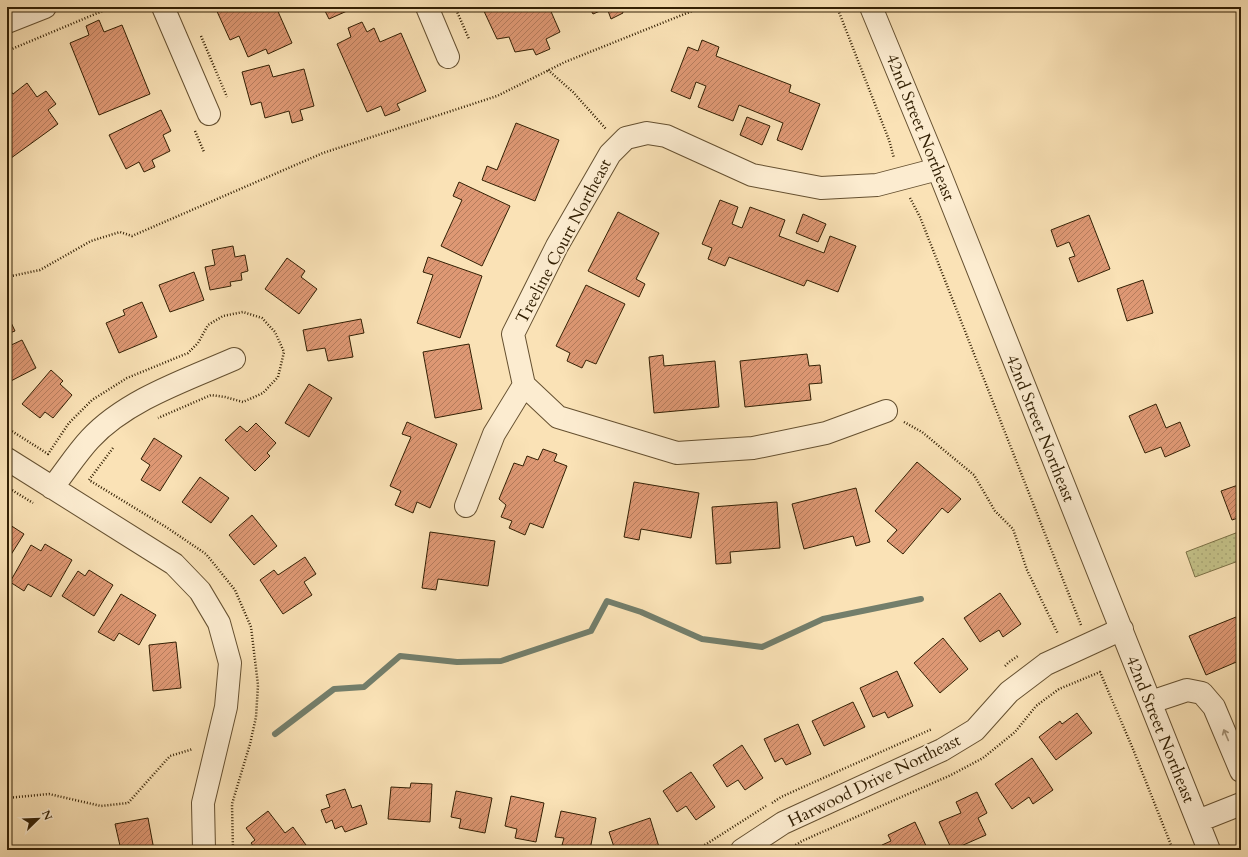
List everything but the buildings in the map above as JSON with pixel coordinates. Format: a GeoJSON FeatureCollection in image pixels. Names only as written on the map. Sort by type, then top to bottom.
{"type":"FeatureCollection","features":[{"type":"Feature","properties":{"kind":"street"},"geometry":{"type":"LineString","coordinates":[[7,22],[45,7]]}},
{"type":"Feature","properties":{"kind":"street"},"geometry":{"type":"LineString","coordinates":[[163,7],[209,114]]}},
{"type":"Feature","properties":{"kind":"street"},"geometry":{"type":"LineString","coordinates":[[427,7],[448,57]]}},
{"type":"Feature","properties":{"kind":"street","name":"42nd Street Northeast"},"geometry":{"type":"LineString","coordinates":[[871,7],[938,169],[1209,850]]}},
{"type":"Feature","properties":{"kind":"street","name":"Treeline Court Northeast"},"geometry":{"type":"LineString","coordinates":[[524,385],[513,334],[557,246],[610,154],[626,138],[647,132],[666,136],[752,175],[821,188],[877,185],[938,169]]}},
{"type":"Feature","properties":{"kind":"street"},"geometry":{"type":"LineString","coordinates":[[52,488],[90,439],[115,418],[145,398],[234,359]]}},
{"type":"Feature","properties":{"kind":"street"},"geometry":{"type":"LineString","coordinates":[[466,506],[494,434],[524,385],[558,417],[677,453],[752,448],[826,433],[886,411]]}},
{"type":"Feature","properties":{"kind":"street"},"geometry":{"type":"LineString","coordinates":[[7,459],[174,564],[200,590],[220,624],[230,663],[226,707],[203,803],[204,850]]}},
{"type":"Feature","properties":{"kind":"street","name":"Harwood Drive Northeast"},"geometry":{"type":"LineString","coordinates":[[742,850],[783,823],[942,750],[975,730],[1009,692],[1046,664],[1122,629]]}},
{"type":"Feature","properties":{"kind":"street"},"geometry":{"type":"LineString","coordinates":[[1151,702],[1187,690],[1202,693],[1214,707],[1241,771]]}},
{"type":"Feature","properties":{"kind":"street"},"geometry":{"type":"LineString","coordinates":[[1198,821],[1241,804]]}},
{"type":"Feature","properties":{"kind":"path"},"geometry":{"type":"LineString","coordinates":[[7,51],[112,7]]}},
{"type":"Feature","properties":{"kind":"path"},"geometry":{"type":"LineString","coordinates":[[455,7],[469,39]]}},
{"type":"Feature","properties":{"kind":"path"},"geometry":{"type":"LineString","coordinates":[[7,278],[40,270],[90,241],[120,232],[132,236],[323,153],[497,96],[565,62],[702,7]]}},
{"type":"Feature","properties":{"kind":"path"},"geometry":{"type":"LineString","coordinates":[[838,7],[889,140],[906,192],[920,217],[1081,624],[1075,627]]}},
{"type":"Feature","properties":{"kind":"path"},"geometry":{"type":"LineString","coordinates":[[200,35],[227,96]]}},
{"type":"Feature","properties":{"kind":"path"},"geometry":{"type":"LineString","coordinates":[[548,70],[573,92],[619,144]]}},
{"type":"Feature","properties":{"kind":"path"},"geometry":{"type":"LineString","coordinates":[[7,428],[48,454],[69,423],[92,400],[127,378],[188,353],[198,343],[208,325],[223,316],[242,312],[262,318],[275,332],[284,352],[278,377],[263,393],[243,402],[211,395],[157,418]]}},
{"type":"Feature","properties":{"kind":"path"},"geometry":{"type":"LineString","coordinates":[[886,411],[922,432],[974,476],[995,512],[1013,529],[1027,570],[1058,634]]}},
{"type":"Feature","properties":{"kind":"path"},"geometry":{"type":"LineString","coordinates":[[115,446],[89,480],[166,527],[206,554],[235,590],[251,627],[258,685],[256,717],[250,744],[232,804],[233,850]]}},
{"type":"Feature","properties":{"kind":"path"},"geometry":{"type":"LineString","coordinates":[[7,487],[33,503]]}},
{"type":"Feature","properties":{"kind":"path"},"geometry":{"type":"LineString","coordinates":[[1054,636],[1064,632]]}},
{"type":"Feature","properties":{"kind":"path"},"geometry":{"type":"LineString","coordinates":[[1004,668],[1009,662],[1022,654]]}},
{"type":"Feature","properties":{"kind":"path"},"geometry":{"type":"LineString","coordinates":[[788,850],[802,841],[951,775],[983,758],[1015,732],[1036,706],[1059,689],[1100,672],[1133,749],[1172,850]]}},
{"type":"Feature","properties":{"kind":"path"},"geometry":{"type":"LineString","coordinates":[[697,850],[781,797],[937,727]]}},
{"type":"Feature","properties":{"kind":"path"},"geometry":{"type":"LineString","coordinates":[[192,756],[196,742]]}},
{"type":"Feature","properties":{"kind":"path"},"geometry":{"type":"LineString","coordinates":[[7,798],[49,794],[101,806],[128,802],[170,756],[194,749]]}},
{"type":"Feature","properties":{"kind":"path"},"geometry":{"type":"LineString","coordinates":[[380,850],[397,846],[419,850]]}},
{"type":"Feature","properties":{"kind":"shaded area"},"geometry":{"type":"Polygon","coordinates":[[[1241,531],[1241,560],[1195,577],[1186,552],[1241,531]]]}},
{"type":"Feature","properties":{"kind":"waterway"},"geometry":{"type":"LineString","coordinates":[[275,734],[334,689],[364,687],[400,656],[457,662],[501,661],[591,631],[607,601],[641,612],[702,639],[762,647],[823,619],[921,599]]}}]}
